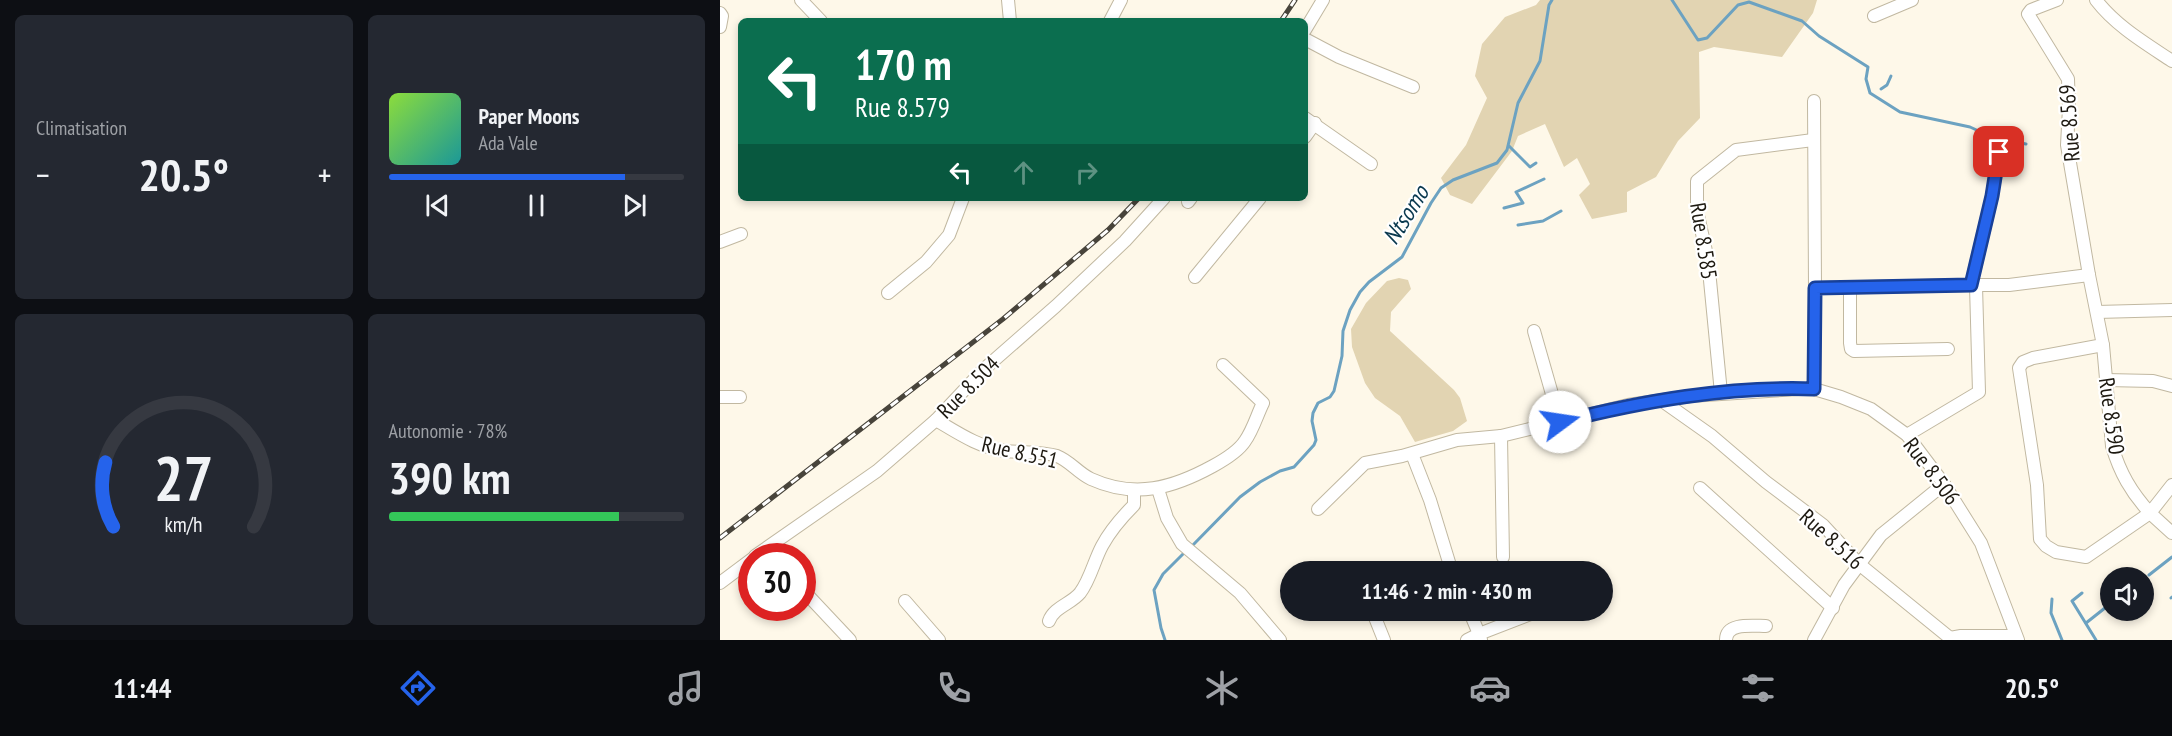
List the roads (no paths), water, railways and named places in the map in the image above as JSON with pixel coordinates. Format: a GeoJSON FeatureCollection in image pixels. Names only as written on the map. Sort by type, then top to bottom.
{"type":"FeatureCollection","features":[{"type":"Feature","properties":{"kind":"street"},"geometry":{"type":"LineString","coordinates":[[801,0],[818,18]]}},
{"type":"Feature","properties":{"kind":"street"},"geometry":{"type":"LineString","coordinates":[[1008,0],[1010,18]]}},
{"type":"Feature","properties":{"kind":"street"},"geometry":{"type":"LineString","coordinates":[[1112,18],[1122,0]]}},
{"type":"Feature","properties":{"kind":"street"},"geometry":{"type":"LineString","coordinates":[[1308,25],[1323,0]]}},
{"type":"Feature","properties":{"kind":"street"},"geometry":{"type":"LineString","coordinates":[[1874,16],[1912,0]]}},
{"type":"Feature","properties":{"kind":"street","name":"Rue 8.569"},"geometry":{"type":"LineString","coordinates":[[2057,0],[2031,10],[2028,14],[2067,79],[2069,108],[2067,145],[2089,275]]}},
{"type":"Feature","properties":{"kind":"street"},"geometry":{"type":"LineString","coordinates":[[2096,0],[2105,11],[2134,35],[2172,61]]}},
{"type":"Feature","properties":{"kind":"street"},"geometry":{"type":"LineString","coordinates":[[720,13],[722,16],[720,27]]}},
{"type":"Feature","properties":{"kind":"street"},"geometry":{"type":"LineString","coordinates":[[1308,41],[1339,57],[1413,87]]}},
{"type":"Feature","properties":{"kind":"street"},"geometry":{"type":"LineString","coordinates":[[1814,100],[1814,389]]}},
{"type":"Feature","properties":{"kind":"street"},"geometry":{"type":"LineString","coordinates":[[1310,121],[1371,164]]}},
{"type":"Feature","properties":{"kind":"street","name":"Rue 8.585"},"geometry":{"type":"LineString","coordinates":[[1721,393],[1708,260],[1697,211],[1697,181],[1736,150],[1814,140]]}},
{"type":"Feature","properties":{"kind":"street"},"geometry":{"type":"LineString","coordinates":[[1907,435],[1979,392],[1973,285],[1999,152]]}},
{"type":"Feature","properties":{"kind":"street"},"geometry":{"type":"LineString","coordinates":[[888,293],[926,262],[948,235],[962,201]]}},
{"type":"Feature","properties":{"kind":"street","name":"Rue 8.504"},"geometry":{"type":"LineString","coordinates":[[779,543],[877,471],[936,420],[983,370],[1125,241],[1161,201]]}},
{"type":"Feature","properties":{"kind":"street"},"geometry":{"type":"LineString","coordinates":[[1195,277],[1258,201]]}},
{"type":"Feature","properties":{"kind":"street"},"geometry":{"type":"LineString","coordinates":[[720,242],[741,234]]}},
{"type":"Feature","properties":{"kind":"street"},"geometry":{"type":"LineString","coordinates":[[1815,288],[2036,283],[2089,275]]}},
{"type":"Feature","properties":{"kind":"street","name":"Rue 8.590"},"geometry":{"type":"LineString","coordinates":[[2089,275],[2103,345],[2112,446],[2116,460],[2132,494],[2172,533]]}},
{"type":"Feature","properties":{"kind":"street"},"geometry":{"type":"LineString","coordinates":[[1850,287],[1851,349],[1854,351],[1948,349]]}},
{"type":"Feature","properties":{"kind":"street"},"geometry":{"type":"LineString","coordinates":[[2097,312],[2172,310]]}},
{"type":"Feature","properties":{"kind":"street"},"geometry":{"type":"LineString","coordinates":[[1534,331],[1560,422]]}},
{"type":"Feature","properties":{"kind":"street"},"geometry":{"type":"LineString","coordinates":[[2103,345],[2033,358],[2024,362],[2019,368],[2037,485],[2040,539],[2056,552],[2086,557],[2150,513],[2172,485]]}},
{"type":"Feature","properties":{"kind":"street","name":"Rue 8.551"},"geometry":{"type":"LineString","coordinates":[[936,420],[967,439],[986,447],[1059,457],[1089,479],[1134,490],[1158,489],[1204,471],[1227,458],[1245,441],[1263,403],[1223,365]]}},
{"type":"Feature","properties":{"kind":"street"},"geometry":{"type":"LineString","coordinates":[[2106,380],[2153,381],[2172,386]]}},
{"type":"Feature","properties":{"kind":"street","name":"Rue 8.506"},"geometry":{"type":"LineString","coordinates":[[1318,509],[1365,463],[1412,454],[1457,440],[1502,436],[1628,405],[1661,400],[1721,393],[1814,389],[1871,409],[1907,435],[1944,484],[1982,543],[2017,638]]}},
{"type":"Feature","properties":{"kind":"street"},"geometry":{"type":"LineString","coordinates":[[720,397],[740,397]]}},
{"type":"Feature","properties":{"kind":"street","name":"Rue 8.516"},"geometry":{"type":"LineString","coordinates":[[1661,400],[1712,436],[1766,482],[1823,525],[1859,564],[1950,639],[1962,636],[2017,638]]}},
{"type":"Feature","properties":{"kind":"street"},"geometry":{"type":"LineString","coordinates":[[1502,436],[1503,557]]}},
{"type":"Feature","properties":{"kind":"street"},"geometry":{"type":"LineString","coordinates":[[1412,454],[1430,500],[1449,561]]}},
{"type":"Feature","properties":{"kind":"street"},"geometry":{"type":"LineString","coordinates":[[1814,640],[1844,585],[1881,535],[1944,484]]}},
{"type":"Feature","properties":{"kind":"street"},"geometry":{"type":"LineString","coordinates":[[1700,488],[1833,608]]}},
{"type":"Feature","properties":{"kind":"street"},"geometry":{"type":"LineString","coordinates":[[1158,489],[1167,518],[1182,544],[1240,593],[1280,640]]}},
{"type":"Feature","properties":{"kind":"street"},"geometry":{"type":"LineString","coordinates":[[1048,621],[1050,616],[1074,599],[1081,591],[1103,544],[1134,504],[1134,490]]}},
{"type":"Feature","properties":{"kind":"street"},"geometry":{"type":"LineString","coordinates":[[720,583],[738,570]]}},
{"type":"Feature","properties":{"kind":"street"},"geometry":{"type":"LineString","coordinates":[[905,601],[939,640]]}},
{"type":"Feature","properties":{"kind":"street"},"geometry":{"type":"LineString","coordinates":[[816,604],[850,640]]}},
{"type":"Feature","properties":{"kind":"street"},"geometry":{"type":"LineString","coordinates":[[1376,621],[1384,640]]}},
{"type":"Feature","properties":{"kind":"street"},"geometry":{"type":"LineString","coordinates":[[1473,621],[1480,637]]}},
{"type":"Feature","properties":{"kind":"street"},"geometry":{"type":"LineString","coordinates":[[1467,640],[1480,637],[1516,621]]}},
{"type":"Feature","properties":{"kind":"street"},"geometry":{"type":"LineString","coordinates":[[1726,640],[1726,633],[1729,630],[1741,626],[1766,626]]}},
{"type":"Feature","properties":{"kind":"waterway","name":"Ntsomo"},"geometry":{"type":"LineString","coordinates":[[1192,546],[1240,497],[1260,482],[1280,471],[1294,467],[1314,445],[1316,440],[1312,421],[1313,413],[1318,403],[1330,397],[1334,391],[1342,356],[1343,331],[1350,310],[1360,292],[1369,282],[1402,257],[1441,188],[1453,180],[1497,163],[1507,150],[1518,103],[1540,61],[1549,5],[1552,0]]}},
{"type":"Feature","properties":{"kind":"waterway"},"geometry":{"type":"LineString","coordinates":[[1672,0],[1698,40],[1707,38],[1738,5],[1749,2],[1802,21],[1819,36],[1868,67],[1866,79],[1870,93],[1900,112],[1970,127],[1994,138],[2026,144]]}},
{"type":"Feature","properties":{"kind":"waterway"},"geometry":{"type":"LineString","coordinates":[[1881,89],[1887,85],[1891,76]]}},
{"type":"Feature","properties":{"kind":"waterway"},"geometry":{"type":"LineString","coordinates":[[1509,146],[1530,167],[1536,163]]}},
{"type":"Feature","properties":{"kind":"waterway"},"geometry":{"type":"LineString","coordinates":[[1504,208],[1523,203],[1516,192],[1544,179]]}},
{"type":"Feature","properties":{"kind":"waterway"},"geometry":{"type":"LineString","coordinates":[[1518,225],[1543,221],[1561,211]]}},
{"type":"Feature","properties":{"kind":"waterway","name":"Ntsomo"},"geometry":{"type":"LineString","coordinates":[[1165,640],[1154,590],[1163,574],[1185,552]]}},
{"type":"Feature","properties":{"kind":"waterway"},"geometry":{"type":"LineString","coordinates":[[2154,571],[2172,557]]}},
{"type":"Feature","properties":{"kind":"waterway"},"geometry":{"type":"LineString","coordinates":[[2082,593],[2072,601],[2096,640]]}},
{"type":"Feature","properties":{"kind":"waterway"},"geometry":{"type":"LineString","coordinates":[[2052,599],[2051,613],[2062,640]]}},
{"type":"Feature","properties":{"kind":"waterway"},"geometry":{"type":"LineString","coordinates":[[2086,623],[2100,612]]}},
{"type":"Feature","properties":{"kind":"railway"},"geometry":{"type":"LineString","coordinates":[[1283,18],[1295,0]]}},
{"type":"Feature","properties":{"kind":"railway"},"geometry":{"type":"LineString","coordinates":[[720,538],[1003,319],[1108,230],[1136,201]]}}]}
